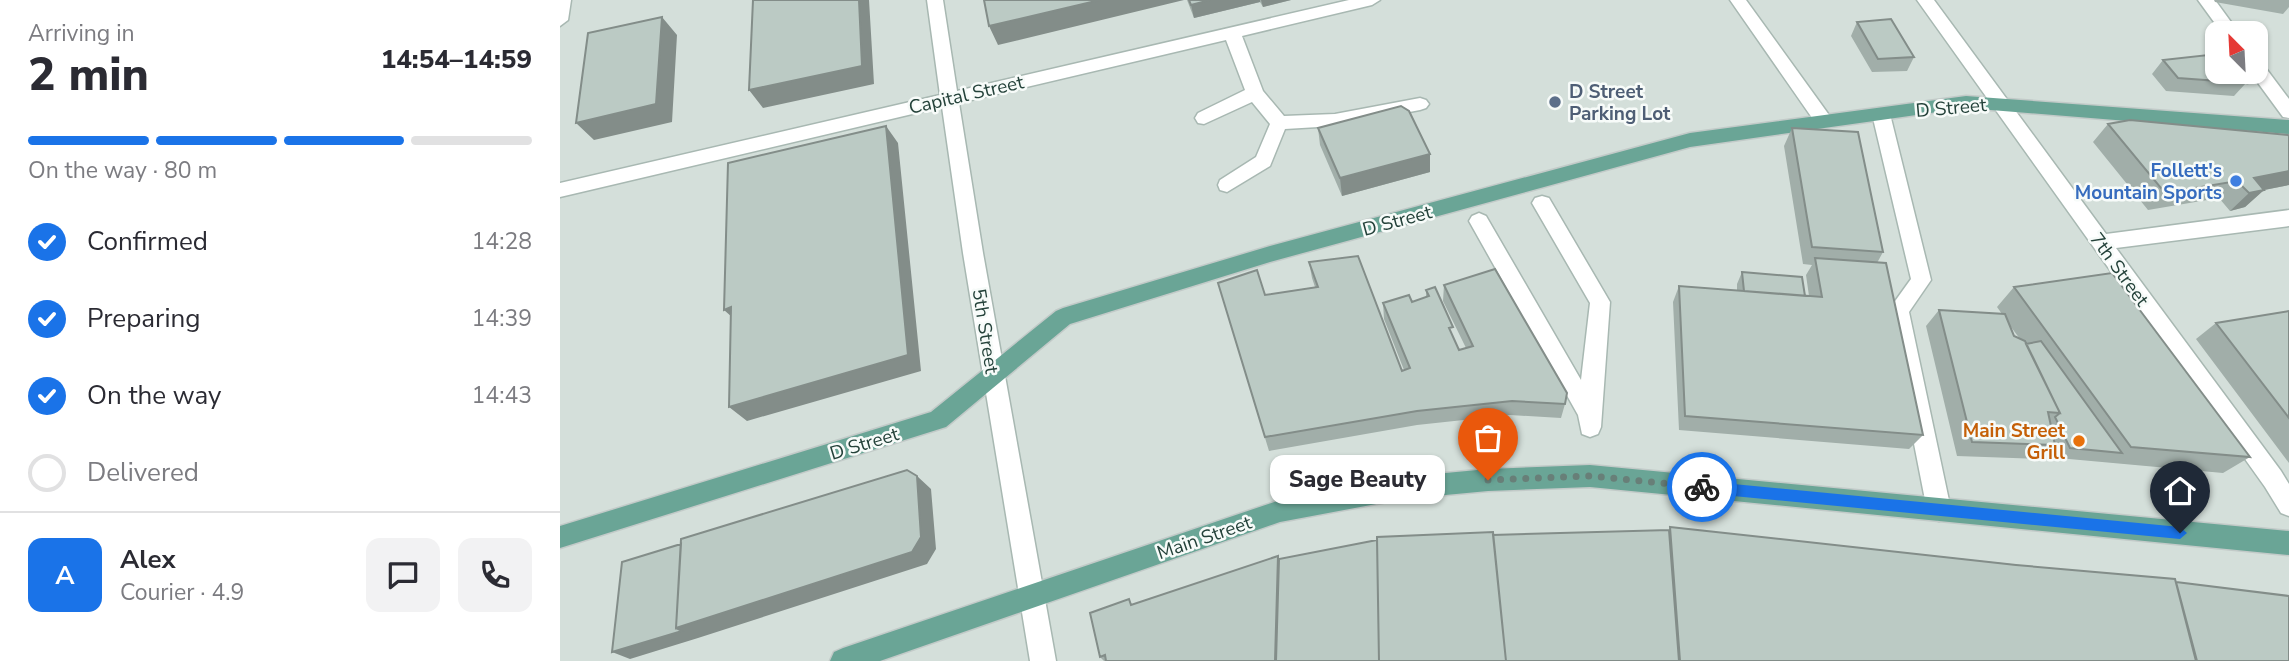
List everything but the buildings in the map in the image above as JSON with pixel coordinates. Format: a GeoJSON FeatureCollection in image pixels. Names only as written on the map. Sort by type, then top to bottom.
{"type":"FeatureCollection","features":[{"type":"Feature","properties":{"kind":"main road","name":"D Street"},"geometry":{"type":"LineString","coordinates":[[560,537],[938,420],[994,377],[1063,317],[1270,254],[1689,140],[1966,102],[2289,127]]}},
{"type":"Feature","properties":{"kind":"main road","name":"Main Street"},"geometry":{"type":"LineString","coordinates":[[843,661],[1279,511],[1403,488],[1488,480],[1590,476],[2289,543]]}},
{"type":"Feature","properties":{"kind":"street"},"geometry":{"type":"LineString","coordinates":[[560,20],[562,0]]}},
{"type":"Feature","properties":{"kind":"street","name":"5th Street"},"geometry":{"type":"LineString","coordinates":[[935,0],[994,377],[1043,661]]}},
{"type":"Feature","properties":{"kind":"street","name":"Capital Street"},"geometry":{"type":"LineString","coordinates":[[560,190],[1372,0]]}},
{"type":"Feature","properties":{"kind":"street"},"geometry":{"type":"LineString","coordinates":[[1738,0],[1778,55],[1794,85],[1823,120]]}},
{"type":"Feature","properties":{"kind":"street","name":"7th Street"},"geometry":{"type":"LineString","coordinates":[[1925,0],[2273,479],[2289,505]]}},
{"type":"Feature","properties":{"kind":"street"},"geometry":{"type":"LineString","coordinates":[[2206,0],[2222,21]]}},
{"type":"Feature","properties":{"kind":"street"},"geometry":{"type":"LineString","coordinates":[[1232,32],[1255,93],[1279,123]]}},
{"type":"Feature","properties":{"kind":"street"},"geometry":{"type":"LineString","coordinates":[[2268,83],[2289,111]]}},
{"type":"Feature","properties":{"kind":"street"},"geometry":{"type":"LineString","coordinates":[[1204,118],[1255,93]]}},
{"type":"Feature","properties":{"kind":"street"},"geometry":{"type":"LineString","coordinates":[[1279,123],[1335,120],[1420,104]]}},
{"type":"Feature","properties":{"kind":"street"},"geometry":{"type":"LineString","coordinates":[[1881,114],[1921,280],[1898,311],[1939,510]]}},
{"type":"Feature","properties":{"kind":"street"},"geometry":{"type":"LineString","coordinates":[[1227,185],[1263,161],[1279,123]]}},
{"type":"Feature","properties":{"kind":"street"},"geometry":{"type":"LineString","coordinates":[[1479,221],[1589,420],[1600,302],[1542,203]]}},
{"type":"Feature","properties":{"kind":"street"},"geometry":{"type":"LineString","coordinates":[[2101,242],[2289,218]]}},
{"type":"Feature","properties":{"kind":"shaded area"},"geometry":{"type":"Polygon","coordinates":[[[560,0],[2289,0],[2289,661],[560,661],[560,0]]]}},
{"type":"Feature","properties":{"kind":"way so far"},"geometry":{"type":"LineString","coordinates":[[1488,480],[1590,476],[1702,487]]}},
{"type":"Feature","properties":{"kind":"place","name":"D Street Parking Lot"},"geometry":{"type":"Point","coordinates":[1555,102]}},
{"type":"Feature","properties":{"kind":"place","name":"Follett's Mountain Sports"},"geometry":{"type":"Point","coordinates":[2236,181]}},
{"type":"Feature","properties":{"kind":"place","name":"Main Street Grill"},"geometry":{"type":"Point","coordinates":[2079,441]}},
{"type":"Feature","properties":{"kind":"place","name":"Sage Beauty"},"geometry":{"type":"Point","coordinates":[1488,480]}},
{"type":"Feature","properties":{"kind":"route"},"geometry":{"type":"LineString","coordinates":[[1702,487],[2180,533]]}}]}
